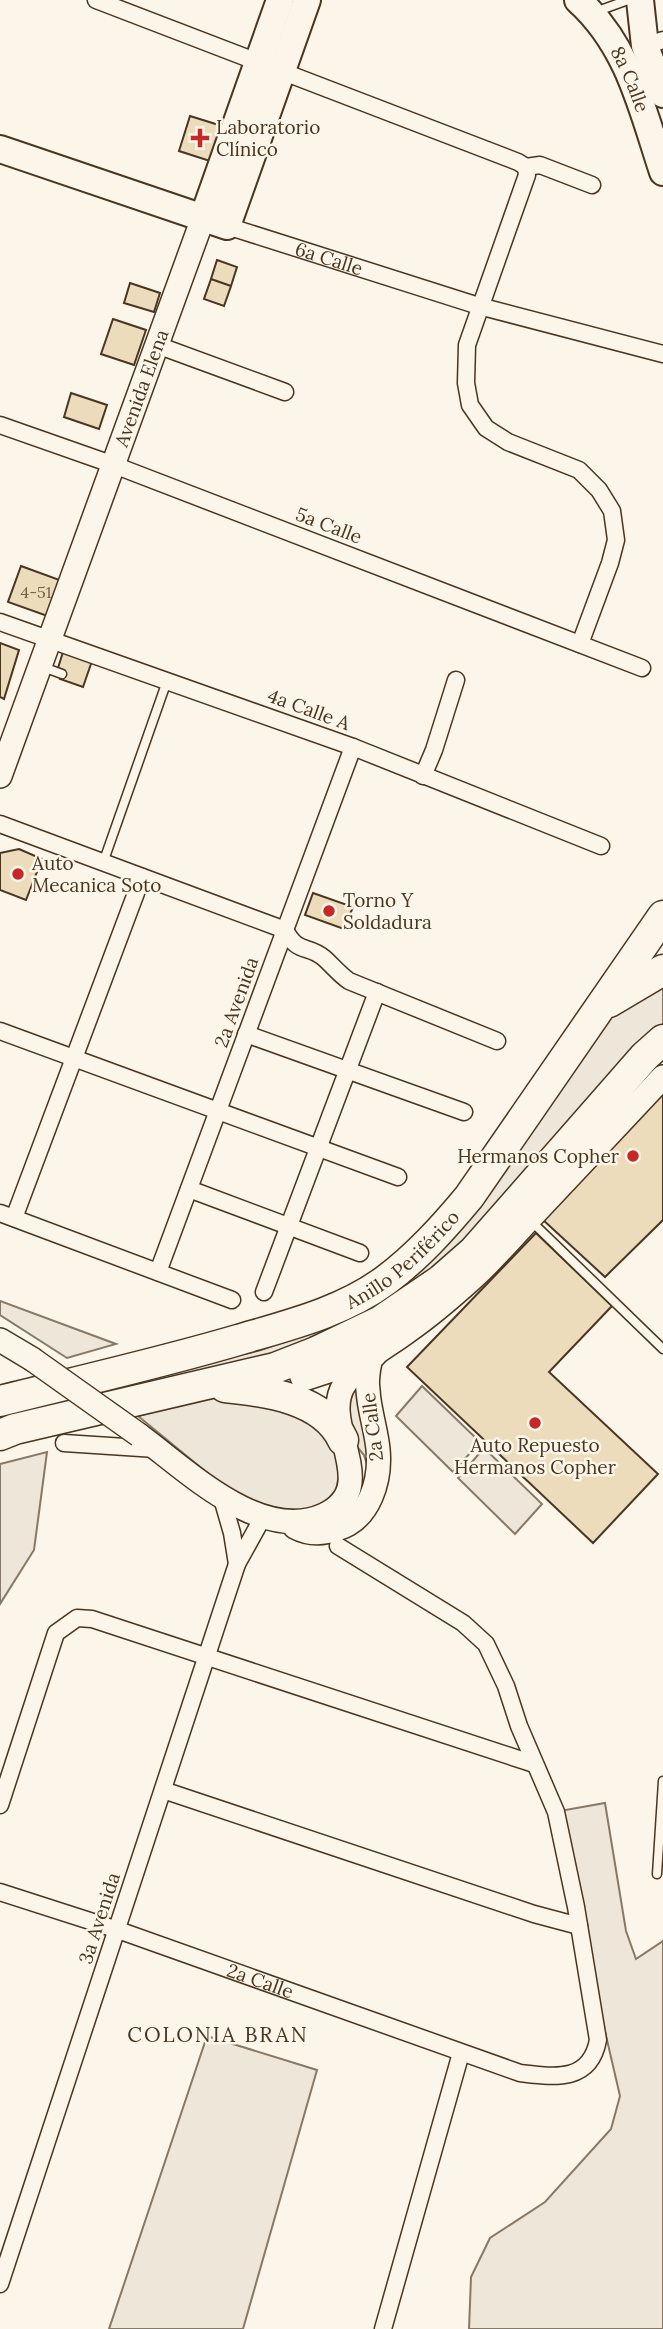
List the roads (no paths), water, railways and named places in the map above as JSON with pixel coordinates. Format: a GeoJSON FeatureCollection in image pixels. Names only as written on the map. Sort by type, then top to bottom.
{"type":"FeatureCollection","features":[{"type":"Feature","properties":{"kind":"highway","name":"Anillo Periférico"},"geometry":{"type":"LineString","coordinates":[[0,1401],[173,1359],[292,1325],[340,1306],[385,1281],[433,1239],[469,1197],[663,916]]}},
{"type":"Feature","properties":{"kind":"highway"},"geometry":{"type":"LineString","coordinates":[[601,1007],[663,970]]}},
{"type":"Feature","properties":{"kind":"highway","name":"Anillo Periférico"},"geometry":{"type":"LineString","coordinates":[[0,1436],[15,1429],[275,1368],[348,1338],[381,1321],[441,1280],[491,1232],[656,1059]]}},
{"type":"Feature","properties":{"kind":"highway"},"geometry":{"type":"LineString","coordinates":[[207,1384],[288,1380],[372,1353]]}},
{"type":"Feature","properties":{"kind":"highway"},"geometry":{"type":"LineString","coordinates":[[207,1384],[263,1392],[297,1402],[328,1419],[343,1440]]}},
{"type":"Feature","properties":{"kind":"main road","name":"Avenida Elena"},"geometry":{"type":"LineString","coordinates":[[215,222],[269,66],[280,0]]}},
{"type":"Feature","properties":{"kind":"main road","name":"Avenida Elena"},"geometry":{"type":"LineString","coordinates":[[269,66],[307,0]]}},
{"type":"Feature","properties":{"kind":"main road"},"geometry":{"type":"LineString","coordinates":[[640,0],[654,43],[663,94]]}},
{"type":"Feature","properties":{"kind":"main road","name":"8a Calle"},"geometry":{"type":"LineString","coordinates":[[585,6],[609,33],[627,65],[663,172]]}},
{"type":"Feature","properties":{"kind":"main road","name":"6a Calle"},"geometry":{"type":"LineString","coordinates":[[0,149],[215,222]]}},
{"type":"Feature","properties":{"kind":"street"},"geometry":{"type":"LineString","coordinates":[[96,0],[526,167],[540,165],[592,185]]}},
{"type":"Feature","properties":{"kind":"street"},"geometry":{"type":"LineString","coordinates":[[526,167],[527,175],[467,345],[466,383],[470,405],[486,428],[508,442],[579,470],[599,490],[612,511],[616,540],[580,644]]}},
{"type":"Feature","properties":{"kind":"street","name":"6a Calle"},"geometry":{"type":"LineString","coordinates":[[215,222],[479,306],[663,354]]}},
{"type":"Feature","properties":{"kind":"street","name":"Avenida Elena"},"geometry":{"type":"LineString","coordinates":[[0,776],[157,345],[215,222]]}},
{"type":"Feature","properties":{"kind":"street"},"geometry":{"type":"LineString","coordinates":[[157,345],[285,392]]}},
{"type":"Feature","properties":{"kind":"street","name":"5a Calle"},"geometry":{"type":"LineString","coordinates":[[0,425],[114,465],[642,668]]}},
{"type":"Feature","properties":{"kind":"street","name":"4a Calle A"},"geometry":{"type":"LineString","coordinates":[[0,622],[50,639],[87,656],[167,681],[353,747],[601,846]]}},
{"type":"Feature","properties":{"kind":"street"},"geometry":{"type":"LineString","coordinates":[[423,776],[456,680]]}},
{"type":"Feature","properties":{"kind":"street","name":"2a Avenida"},"geometry":{"type":"LineString","coordinates":[[158,1272],[353,747]]}},
{"type":"Feature","properties":{"kind":"street"},"geometry":{"type":"LineString","coordinates":[[0,824],[285,930],[292,944],[323,956],[339,974],[497,1041]]}},
{"type":"Feature","properties":{"kind":"street"},"geometry":{"type":"LineString","coordinates":[[142,877],[75,1058],[7,1216],[232,1300]]}},
{"type":"Feature","properties":{"kind":"street"},"geometry":{"type":"LineString","coordinates":[[264,1292],[377,992]]}},
{"type":"Feature","properties":{"kind":"street"},"geometry":{"type":"LineString","coordinates":[[0,1031],[398,1177]]}},
{"type":"Feature","properties":{"kind":"street"},"geometry":{"type":"LineString","coordinates":[[246,1034],[464,1112]]}},
{"type":"Feature","properties":{"kind":"street","name":"Anillo Periférico"},"geometry":{"type":"LineString","coordinates":[[372,1353],[406,1333],[475,1276],[529,1219],[656,1059]]}},
{"type":"Feature","properties":{"kind":"street"},"geometry":{"type":"LineString","coordinates":[[189,1189],[360,1253]]}},
{"type":"Feature","properties":{"kind":"street","name":"2a Calle"},"geometry":{"type":"LineString","coordinates":[[0,1340],[32,1359],[221,1496],[249,1513],[286,1522],[303,1532],[337,1529],[355,1520],[369,1502],[376,1483],[379,1458],[368,1389],[372,1353]]}},
{"type":"Feature","properties":{"kind":"street","name":"2a Calle"},"geometry":{"type":"LineString","coordinates":[[286,1522],[318,1517],[331,1511],[344,1499],[350,1468],[338,1416],[340,1395],[346,1382],[372,1353]]}},
{"type":"Feature","properties":{"kind":"street"},"geometry":{"type":"LineString","coordinates":[[64,1443],[158,1449]]}},
{"type":"Feature","properties":{"kind":"street","name":"3a Avenida"},"geometry":{"type":"LineString","coordinates":[[221,1496],[237,1564]]}},
{"type":"Feature","properties":{"kind":"street","name":"3a Avenida"},"geometry":{"type":"LineString","coordinates":[[0,2284],[237,1564],[263,1517]]}},
{"type":"Feature","properties":{"kind":"street"},"geometry":{"type":"LineString","coordinates":[[163,1790],[534,1914],[579,1926],[556,1812],[534,1764],[506,1686],[486,1644],[463,1623],[338,1546]]}},
{"type":"Feature","properties":{"kind":"street"},"geometry":{"type":"LineString","coordinates":[[0,1805],[56,1633],[76,1618],[92,1619],[207,1655],[534,1764]]}},
{"type":"Feature","properties":{"kind":"street","name":"2a Calle"},"geometry":{"type":"LineString","coordinates":[[0,1892],[118,1930],[520,2073],[565,2076],[583,2068],[595,2055],[598,2040],[579,1926]]}},
{"type":"Feature","properties":{"kind":"street"},"geometry":{"type":"LineString","coordinates":[[383,2329],[461,2053]]}},
{"type":"Feature","properties":{"kind":"lane"},"geometry":{"type":"LineString","coordinates":[[585,6],[628,0]]}},
{"type":"Feature","properties":{"kind":"lane"},"geometry":{"type":"LineString","coordinates":[[40,666],[62,674]]}},
{"type":"Feature","properties":{"kind":"lane"},"geometry":{"type":"LineString","coordinates":[[103,863],[167,681]]}},
{"type":"Feature","properties":{"kind":"lane"},"geometry":{"type":"LineString","coordinates":[[529,1219],[663,1349]]}},
{"type":"Feature","properties":{"kind":"lane"},"geometry":{"type":"LineString","coordinates":[[657,1874],[663,1782]]}},
{"type":"Feature","properties":{"kind":"place","name":"Laboratorio Clínico"},"geometry":{"type":"Point","coordinates":[200,138]}},
{"type":"Feature","properties":{"kind":"place","name":"Auto Mecanica Soto"},"geometry":{"type":"Point","coordinates":[18,874]}},
{"type":"Feature","properties":{"kind":"place","name":"Torno Y Soldadura"},"geometry":{"type":"Point","coordinates":[329,911]}},
{"type":"Feature","properties":{"kind":"place","name":"Hermanos Copher"},"geometry":{"type":"Point","coordinates":[633,1156]}},
{"type":"Feature","properties":{"kind":"place","name":"Auto Repuesto Hermanos Copher"},"geometry":{"type":"Point","coordinates":[535,1423]}},
{"type":"Feature","properties":{"kind":"district","name":"COLONIA BRAN"},"geometry":{"type":"Point","coordinates":[218,2035]}}]}
